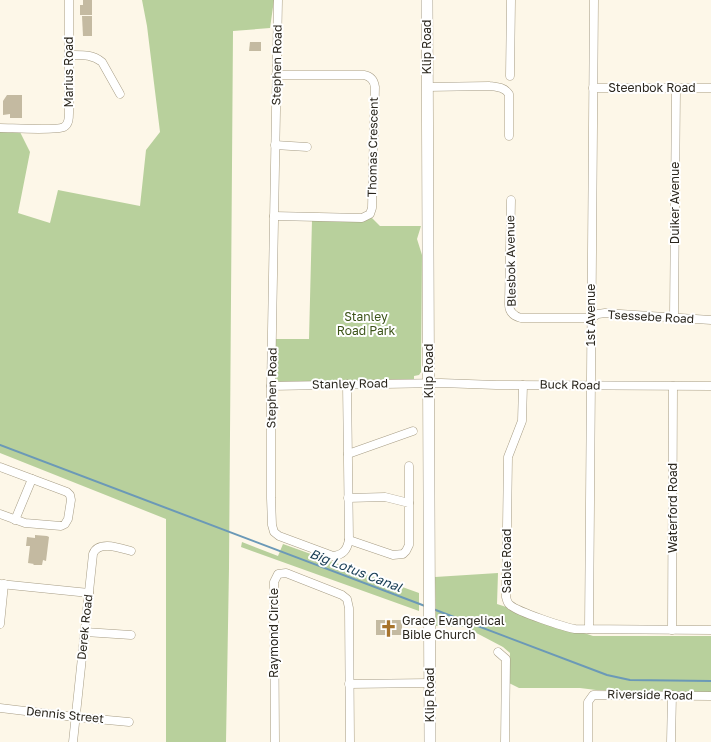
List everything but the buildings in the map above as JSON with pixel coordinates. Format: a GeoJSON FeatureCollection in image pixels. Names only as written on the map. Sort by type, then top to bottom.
{"type":"FeatureCollection","features":[{"type":"Feature","properties":{"kind":"street","name":"Marius Road"},"geometry":{"type":"LineString","coordinates":[[0,128],[55,129],[64,127],[67,124],[69,113],[69,0]]}},
{"type":"Feature","properties":{"kind":"street","name":"Stephen Road"},"geometry":{"type":"LineString","coordinates":[[278,0],[272,386],[272,525],[274,532],[279,536],[333,556],[339,555],[345,551],[349,540]]}},
{"type":"Feature","properties":{"kind":"street","name":"Klip Road"},"geometry":{"type":"LineString","coordinates":[[427,0],[430,742]]}},
{"type":"Feature","properties":{"kind":"street"},"geometry":{"type":"LineString","coordinates":[[510,76],[511,0]]}},
{"type":"Feature","properties":{"kind":"street","name":"1st Avenue"},"geometry":{"type":"LineString","coordinates":[[588,629],[594,0]]}},
{"type":"Feature","properties":{"kind":"street"},"geometry":{"type":"LineString","coordinates":[[69,55],[86,55],[97,58],[102,62],[120,94]]}},
{"type":"Feature","properties":{"kind":"street","name":"Thomas Crescent"},"geometry":{"type":"LineString","coordinates":[[274,216],[362,218],[370,214],[372,208],[374,95],[374,84],[370,78],[366,76],[276,75]]}},
{"type":"Feature","properties":{"kind":"street"},"geometry":{"type":"LineString","coordinates":[[427,87],[497,87],[506,90],[509,94],[509,136]]}},
{"type":"Feature","properties":{"kind":"street","name":"Steenbok Road"},"geometry":{"type":"LineString","coordinates":[[593,88],[711,88]]}},
{"type":"Feature","properties":{"kind":"street","name":"Duiker Avenue"},"geometry":{"type":"LineString","coordinates":[[674,318],[676,88]]}},
{"type":"Feature","properties":{"kind":"street"},"geometry":{"type":"LineString","coordinates":[[275,145],[307,147]]}},
{"type":"Feature","properties":{"kind":"street","name":"Blesbok Avenue"},"geometry":{"type":"LineString","coordinates":[[510,200],[509,304],[512,314],[520,318],[591,318]]}},
{"type":"Feature","properties":{"kind":"street","name":"Tsessebe Road"},"geometry":{"type":"LineString","coordinates":[[591,318],[598,314],[605,313],[711,320]]}},
{"type":"Feature","properties":{"kind":"street","name":"Stanley Road"},"geometry":{"type":"LineString","coordinates":[[272,386],[429,383]]}},
{"type":"Feature","properties":{"kind":"street","name":"Buck Road"},"geometry":{"type":"LineString","coordinates":[[429,383],[591,386],[711,386]]}},
{"type":"Feature","properties":{"kind":"street"},"geometry":{"type":"LineString","coordinates":[[347,384],[349,540],[393,555],[403,554],[406,551],[409,544],[409,466]]}},
{"type":"Feature","properties":{"kind":"street","name":"Sable Road"},"geometry":{"type":"LineString","coordinates":[[523,385],[522,421],[508,457],[507,602],[516,608],[565,627],[575,629],[711,630]]}},
{"type":"Feature","properties":{"kind":"street","name":"Waterford Road"},"geometry":{"type":"LineString","coordinates":[[672,630],[673,386]]}},
{"type":"Feature","properties":{"kind":"street"},"geometry":{"type":"LineString","coordinates":[[348,454],[413,431]]}},
{"type":"Feature","properties":{"kind":"street"},"geometry":{"type":"LineString","coordinates":[[0,467],[69,494],[71,500],[68,519],[65,524],[59,527],[25,523],[0,514]]}},
{"type":"Feature","properties":{"kind":"street"},"geometry":{"type":"LineString","coordinates":[[15,520],[32,479]]}},
{"type":"Feature","properties":{"kind":"street"},"geometry":{"type":"LineString","coordinates":[[348,498],[385,497],[409,503]]}},
{"type":"Feature","properties":{"kind":"street","name":"Derek Road"},"geometry":{"type":"LineString","coordinates":[[72,742],[76,717],[92,558],[95,550],[98,547],[103,546],[131,551]]}},
{"type":"Feature","properties":{"kind":"street","name":"Raymond Circle"},"geometry":{"type":"LineString","coordinates":[[275,742],[274,582],[278,574],[286,573],[342,595],[347,599],[349,608],[350,742]]}},
{"type":"Feature","properties":{"kind":"street"},"geometry":{"type":"LineString","coordinates":[[0,624],[2,584],[89,593]]}},
{"type":"Feature","properties":{"kind":"street"},"geometry":{"type":"LineString","coordinates":[[85,632],[130,635]]}},
{"type":"Feature","properties":{"kind":"street"},"geometry":{"type":"LineString","coordinates":[[498,652],[506,659],[505,742]]}},
{"type":"Feature","properties":{"kind":"street"},"geometry":{"type":"LineString","coordinates":[[349,684],[430,683]]}},
{"type":"Feature","properties":{"kind":"street","name":"Riverside Road"},"geometry":{"type":"LineString","coordinates":[[588,742],[588,707],[590,698],[593,695],[711,696]]}},
{"type":"Feature","properties":{"kind":"street"},"geometry":{"type":"LineString","coordinates":[[672,696],[672,742]]}},
{"type":"Feature","properties":{"kind":"street","name":"Dennis Street"},"geometry":{"type":"LineString","coordinates":[[0,708],[129,722]]}},
{"type":"Feature","properties":{"kind":"green space"},"geometry":{"type":"Polygon","coordinates":[[[142,0],[274,0],[270,28],[233,31],[229,568],[226,742],[166,742],[166,519],[0,453],[0,132],[20,132],[30,152],[18,213],[50,223],[58,190],[140,206],[146,150],[160,132],[147,26],[142,0]]]}},
{"type":"Feature","properties":{"kind":"green space","name":"Stanley Road Park"},"geometry":{"type":"Polygon","coordinates":[[[371,217],[380,226],[421,226],[417,239],[422,255],[421,372],[419,375],[414,376],[414,379],[279,382],[275,377],[275,339],[309,339],[312,220],[371,217]]]}},
{"type":"Feature","properties":{"kind":"green space"},"geometry":{"type":"Polygon","coordinates":[[[242,542],[278,556],[283,544],[419,593],[419,611],[241,547],[242,542]]]}},
{"type":"Feature","properties":{"kind":"green space"},"geometry":{"type":"Polygon","coordinates":[[[498,573],[497,604],[593,636],[711,636],[711,696],[580,688],[519,688],[509,683],[510,653],[503,647],[465,627],[436,626],[435,577],[498,573]]]}},
{"type":"Feature","properties":{"kind":"waterway","name":"Big Lotus Canal"},"geometry":{"type":"LineString","coordinates":[[0,445],[425,606]]}},
{"type":"Feature","properties":{"kind":"waterway","name":"Big Lotus Canal"},"geometry":{"type":"LineString","coordinates":[[433,609],[607,675],[630,680],[711,681]]}},
{"type":"Feature","properties":{"kind":"place","name":"Grace Evangelical Bible Church"},"geometry":{"type":"Point","coordinates":[389,628]}}]}
